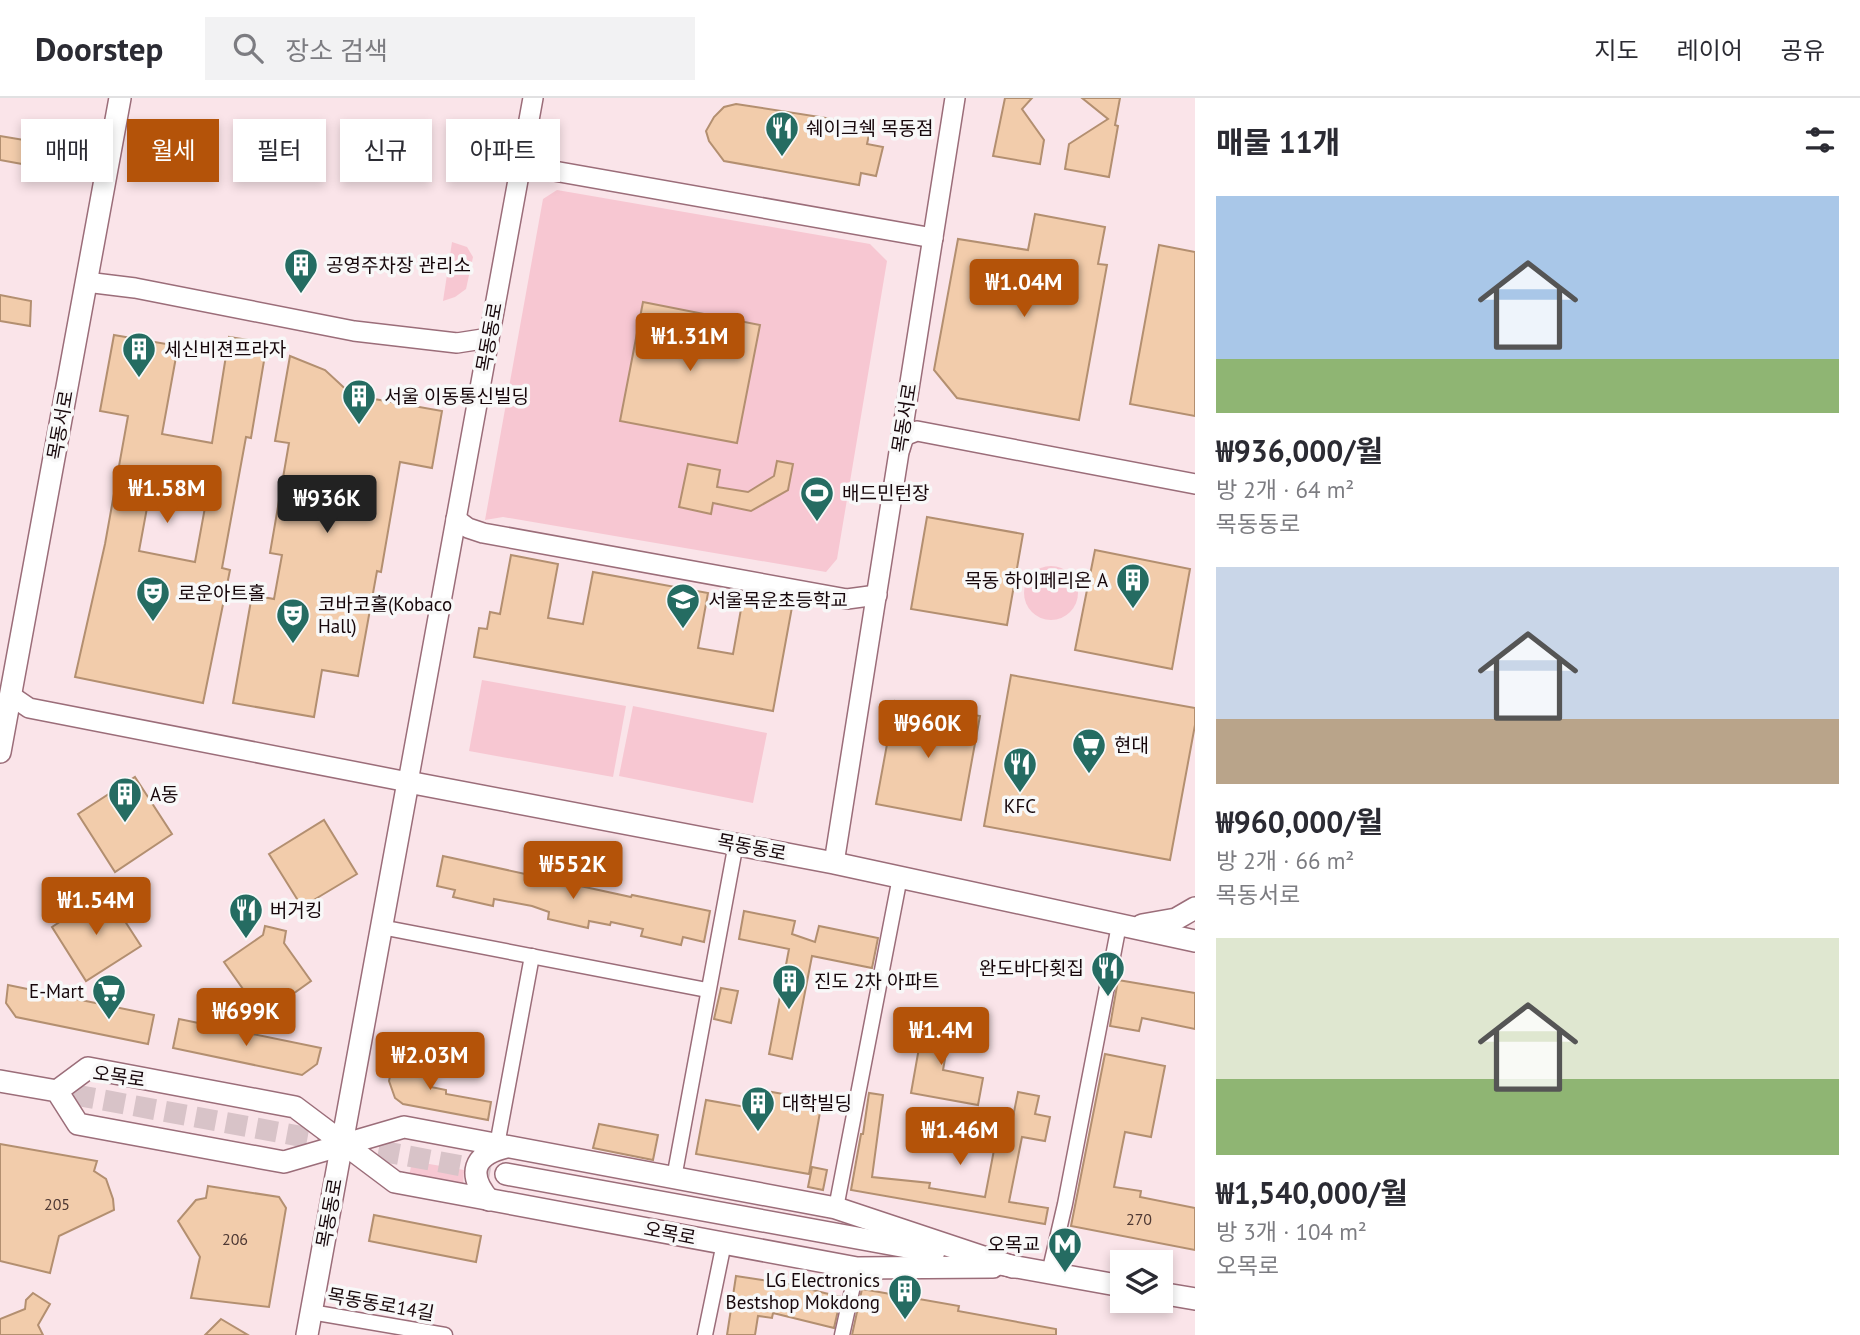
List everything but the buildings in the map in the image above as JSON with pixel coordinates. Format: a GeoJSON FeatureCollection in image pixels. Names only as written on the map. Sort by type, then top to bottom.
{"type":"FeatureCollection","features":[{"type":"Feature","properties":{"kind":"main road","name":"목동서로"},"geometry":{"type":"LineString","coordinates":[[0,752],[120,98]]}},
{"type":"Feature","properties":{"kind":"main road","name":"목동동로"},"geometry":{"type":"LineString","coordinates":[[307,1335],[408,782],[736,843],[1195,942]]}},
{"type":"Feature","properties":{"kind":"main road","name":"목동동로"},"geometry":{"type":"LineString","coordinates":[[1095,919],[1144,925],[1176,919],[1195,908]]}},
{"type":"Feature","properties":{"kind":"main road","name":"오목로"},"geometry":{"type":"LineString","coordinates":[[1013,1267],[836,1209],[404,1127],[341,1143],[284,1162],[78,1124],[57,1091],[88,1068],[295,1107],[341,1143],[395,1182],[857,1268],[1013,1267]]}},
{"type":"Feature","properties":{"kind":"main road"},"geometry":{"type":"LineString","coordinates":[[0,1081],[57,1091]]}},
{"type":"Feature","properties":{"kind":"main road"},"geometry":{"type":"LineString","coordinates":[[489,1200],[479,1188],[475,1177],[478,1163],[483,1156],[503,1146]]}},
{"type":"Feature","properties":{"kind":"main road","name":"오목로"},"geometry":{"type":"LineString","coordinates":[[506,1174],[1110,1284]]}},
{"type":"Feature","properties":{"kind":"main road"},"geometry":{"type":"LineString","coordinates":[[1173,1295],[1195,1299]]}},
{"type":"Feature","properties":{"kind":"street","name":"목동동로"},"geometry":{"type":"LineString","coordinates":[[529,119],[533,98]]}},
{"type":"Feature","properties":{"kind":"street","name":"목동서로"},"geometry":{"type":"LineString","coordinates":[[834,863],[955,98]]}},
{"type":"Feature","properties":{"kind":"street"},"geometry":{"type":"LineString","coordinates":[[560,173],[933,238]]}},
{"type":"Feature","properties":{"kind":"street","name":"목동동로"},"geometry":{"type":"LineString","coordinates":[[408,782],[517,182]]}},
{"type":"Feature","properties":{"kind":"street"},"geometry":{"type":"LineString","coordinates":[[86,282],[135,288],[354,331],[457,343],[489,338]]}},
{"type":"Feature","properties":{"kind":"street"},"geometry":{"type":"LineString","coordinates":[[899,449],[904,436],[917,431],[1195,484]]}},
{"type":"Feature","properties":{"kind":"street"},"geometry":{"type":"LineString","coordinates":[[456,519],[468,528],[483,533],[847,599],[877,595]]}},
{"type":"Feature","properties":{"kind":"street"},"geometry":{"type":"LineString","coordinates":[[10,695],[29,708],[408,782]]}},
{"type":"Feature","properties":{"kind":"street"},"geometry":{"type":"LineString","coordinates":[[674,1178],[736,843]]}},
{"type":"Feature","properties":{"kind":"street"},"geometry":{"type":"LineString","coordinates":[[836,1209],[900,877]]}},
{"type":"Feature","properties":{"kind":"street"},"geometry":{"type":"LineString","coordinates":[[1049,1273],[1119,925]]}},
{"type":"Feature","properties":{"kind":"street"},"geometry":{"type":"LineString","coordinates":[[381,927],[707,990]]}},
{"type":"Feature","properties":{"kind":"street"},"geometry":{"type":"LineString","coordinates":[[503,1146],[532,956]]}},
{"type":"Feature","properties":{"kind":"street"},"geometry":{"type":"LineString","coordinates":[[705,1335],[724,1243]]}},
{"type":"Feature","properties":{"kind":"street"},"geometry":{"type":"LineString","coordinates":[[842,1335],[857,1268]]}},
{"type":"Feature","properties":{"kind":"street","name":"목동동로14길"},"geometry":{"type":"LineString","coordinates":[[311,1312],[445,1335]]}},
{"type":"Feature","properties":{"kind":"shaded area"},"geometry":{"type":"Polygon","coordinates":[[[557,190],[870,244],[887,261],[837,559],[826,572],[503,517],[485,520],[543,199],[557,190]]]}},
{"type":"Feature","properties":{"kind":"shaded area"},"geometry":{"type":"Polygon","coordinates":[[[452,242],[467,247],[473,257],[466,289],[443,301],[452,242]]]}},
{"type":"Feature","properties":{"kind":"shaded area"},"geometry":{"type":"Polygon","coordinates":[[[1051,566],[1070,574],[1078,593],[1070,612],[1051,620],[1032,612],[1024,593],[1032,574],[1051,566]]]}},
{"type":"Feature","properties":{"kind":"shaded area"},"geometry":{"type":"Polygon","coordinates":[[[482,680],[626,706],[613,777],[469,751],[482,680]]]}},
{"type":"Feature","properties":{"kind":"shaded area"},"geometry":{"type":"Polygon","coordinates":[[[633,706],[767,733],[753,803],[619,776],[633,706]]]}},
{"type":"Feature","properties":{"kind":"shaded area"},"geometry":{"type":"Polygon","coordinates":[[[412,1161],[464,1170],[463,1187],[408,1182],[412,1161]]]}},
{"type":"Feature","properties":{"kind":"tunnel"},"geometry":{"type":"LineString","coordinates":[[43,1089],[506,1174]]}},
{"type":"Feature","properties":{"kind":"place","name":"쉐이크쉑 목동점"},"geometry":{"type":"Point","coordinates":[782,158]}},
{"type":"Feature","properties":{"kind":"place","name":"공영주차장 관리소"},"geometry":{"type":"Point","coordinates":[301,295]}},
{"type":"Feature","properties":{"kind":"place","name":"세신비젼프라자"},"geometry":{"type":"Point","coordinates":[139,379]}},
{"type":"Feature","properties":{"kind":"place","name":"서울 이동통신빌딩"},"geometry":{"type":"Point","coordinates":[359,426]}},
{"type":"Feature","properties":{"kind":"place","name":"배드민턴장"},"geometry":{"type":"Point","coordinates":[817,523]}},
{"type":"Feature","properties":{"kind":"place","name":"목동 하이페리온 A"},"geometry":{"type":"Point","coordinates":[1133,610]}},
{"type":"Feature","properties":{"kind":"place","name":"로운아트홀"},"geometry":{"type":"Point","coordinates":[153,623]}},
{"type":"Feature","properties":{"kind":"place","name":"서울목운초등학교"},"geometry":{"type":"Point","coordinates":[683,630]}},
{"type":"Feature","properties":{"kind":"place","name":"코바코홀(Kobaco Hall)"},"geometry":{"type":"Point","coordinates":[293,645]}},
{"type":"Feature","properties":{"kind":"place","name":"현대"},"geometry":{"type":"Point","coordinates":[1089,775]}},
{"type":"Feature","properties":{"kind":"place","name":"KFC"},"geometry":{"type":"Point","coordinates":[1020,794]}},
{"type":"Feature","properties":{"kind":"place","name":"A동"},"geometry":{"type":"Point","coordinates":[125,824]}},
{"type":"Feature","properties":{"kind":"place","name":"버거킹"},"geometry":{"type":"Point","coordinates":[246,940]}},
{"type":"Feature","properties":{"kind":"place","name":"완도바다횟집"},"geometry":{"type":"Point","coordinates":[1108,998]}},
{"type":"Feature","properties":{"kind":"place","name":"진도 2차 아파트"},"geometry":{"type":"Point","coordinates":[789,1011]}},
{"type":"Feature","properties":{"kind":"place","name":"E-Mart"},"geometry":{"type":"Point","coordinates":[109,1021]}},
{"type":"Feature","properties":{"kind":"place","name":"대학빌딩"},"geometry":{"type":"Point","coordinates":[758,1133]}},
{"type":"Feature","properties":{"kind":"place","name":"오목교"},"geometry":{"type":"Point","coordinates":[1065,1274]}},
{"type":"Feature","properties":{"kind":"place","name":"LG Electronics Bestshop Mokdong"},"geometry":{"type":"Point","coordinates":[905,1321]}}]}
